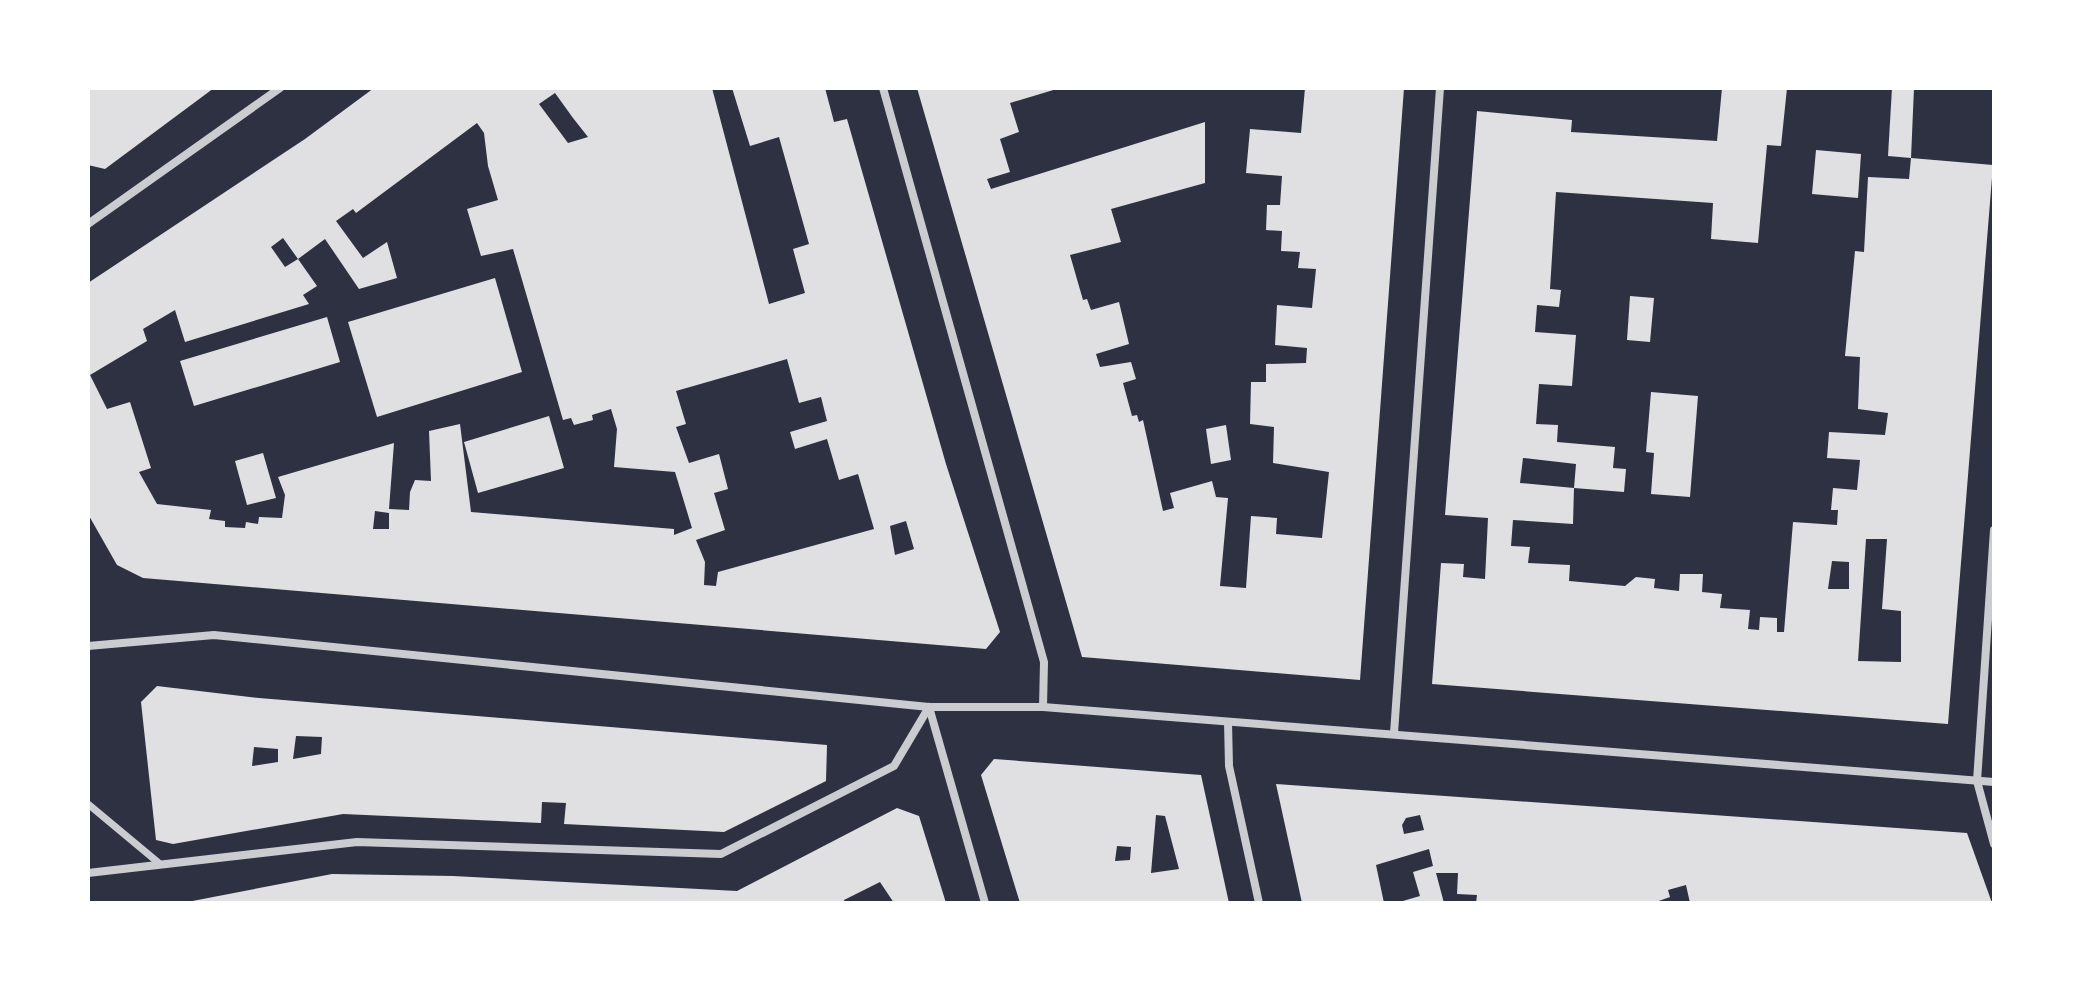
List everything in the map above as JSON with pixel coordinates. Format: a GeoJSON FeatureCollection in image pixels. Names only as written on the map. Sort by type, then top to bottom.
{"type":"FeatureCollection","features":[{"type":"Feature","properties":{"kind":"street"},"geometry":{"type":"LineString","coordinates":[[88,224],[280,88]]}},
{"type":"Feature","properties":{"kind":"street"},"geometry":{"type":"LineString","coordinates":[[883,88],[1044,662],[1043,707]]}},
{"type":"Feature","properties":{"kind":"street"},"geometry":{"type":"LineString","coordinates":[[1394,733],[1440,88]]}},
{"type":"Feature","properties":{"kind":"street"},"geometry":{"type":"LineString","coordinates":[[1994,530],[1977,781],[1994,844]]}},
{"type":"Feature","properties":{"kind":"street"},"geometry":{"type":"LineString","coordinates":[[88,646],[214,635],[929,707],[1043,707],[1994,782]]}},
{"type":"Feature","properties":{"kind":"street"},"geometry":{"type":"LineString","coordinates":[[88,873],[357,842],[721,854],[894,766],[929,707]]}},
{"type":"Feature","properties":{"kind":"street"},"geometry":{"type":"LineString","coordinates":[[929,707],[985,903]]}},
{"type":"Feature","properties":{"kind":"street"},"geometry":{"type":"LineString","coordinates":[[1228,722],[1229,766],[1259,903]]}},
{"type":"Feature","properties":{"kind":"street"},"geometry":{"type":"LineString","coordinates":[[88,804],[160,864]]}},
{"type":"Feature","properties":{"kind":"building"},"geometry":{"type":"Polygon","coordinates":[[[88,88],[214,88],[105,169],[88,165],[88,88]]]}},
{"type":"Feature","properties":{"kind":"building"},"geometry":{"type":"Polygon","coordinates":[[[374,88],[712,88],[769,304],[805,293],[793,249],[809,244],[779,137],[750,146],[732,88],[825,88],[834,122],[847,119],[946,464],[1000,632],[986,649],[143,578],[117,565],[88,514],[88,283],[305,139],[374,88]],[[555,93],[539,104],[568,143],[588,137],[555,93]],[[477,123],[356,213],[353,209],[336,221],[363,258],[387,242],[397,278],[359,289],[325,239],[298,259],[317,286],[303,295],[309,304],[185,342],[175,310],[143,329],[147,341],[90,375],[107,409],[130,402],[151,468],[139,472],[157,504],[211,510],[209,519],[225,521],[225,527],[245,528],[246,522],[258,524],[259,517],[282,518],[285,495],[278,477],[394,443],[389,509],[409,510],[410,492],[415,480],[431,481],[429,431],[460,424],[471,512],[674,529],[674,535],[692,528],[675,472],[614,467],[617,429],[611,409],[592,415],[593,420],[574,425],[571,418],[563,420],[513,249],[481,256],[467,209],[498,200],[488,166],[484,133],[477,123]],[[283,238],[271,247],[285,267],[298,259],[283,238]],[[787,359],[676,391],[686,424],[676,427],[689,463],[719,454],[728,489],[714,493],[725,530],[696,540],[705,562],[704,585],[716,586],[718,572],[874,529],[858,474],[839,480],[827,439],[795,449],[790,432],[827,421],[821,397],[799,403],[787,359]],[[375,511],[373,529],[389,529],[389,513],[375,511]],[[906,521],[890,526],[895,555],[914,549],[906,521]]]}},
{"type":"Feature","properties":{"kind":"building"},"geometry":{"type":"Polygon","coordinates":[[[917,88],[1060,88],[1010,103],[1019,132],[1000,139],[1010,172],[987,179],[991,189],[1205,122],[1205,183],[1111,209],[1121,242],[1070,255],[1083,300],[1087,299],[1091,310],[1119,302],[1129,344],[1096,354],[1100,367],[1131,362],[1136,379],[1123,383],[1132,416],[1137,415],[1139,422],[1143,420],[1163,511],[1174,508],[1170,493],[1212,481],[1216,497],[1228,498],[1220,586],[1246,588],[1251,516],[1277,518],[1276,534],[1322,538],[1329,472],[1273,463],[1274,427],[1250,424],[1251,382],[1266,382],[1266,364],[1306,363],[1307,348],[1275,345],[1277,305],[1312,308],[1316,269],[1298,268],[1300,252],[1281,251],[1282,231],[1266,230],[1267,205],[1280,205],[1282,176],[1246,173],[1250,129],[1301,133],[1305,88],[1404,88],[1360,680],[1082,657],[917,88]]]}},
{"type":"Feature","properties":{"kind":"building"},"geometry":{"type":"Polygon","coordinates":[[[1722,88],[1787,88],[1781,146],[1767,145],[1758,243],[1711,239],[1713,203],[1556,192],[1550,289],[1561,290],[1559,307],[1537,305],[1535,332],[1576,335],[1572,386],[1539,384],[1536,424],[1558,425],[1557,442],[1615,447],[1613,468],[1626,469],[1624,492],[1574,488],[1573,524],[1513,520],[1511,546],[1530,547],[1528,563],[1570,565],[1569,581],[1625,586],[1636,577],[1655,579],[1654,588],[1679,591],[1680,574],[1703,574],[1702,592],[1722,594],[1720,608],[1750,610],[1748,629],[1759,630],[1760,617],[1777,618],[1777,632],[1784,632],[1793,522],[1837,525],[1838,510],[1831,510],[1833,488],[1857,490],[1860,460],[1827,458],[1829,432],[1885,435],[1888,413],[1858,409],[1860,357],[1845,356],[1855,251],[1864,252],[1868,177],[1909,179],[1911,158],[1993,165],[1948,724],[1432,684],[1441,563],[1464,564],[1463,577],[1485,579],[1488,518],[1445,515],[1477,111],[1572,120],[1571,132],[1717,141],[1722,88]],[[1523,458],[1520,483],[1574,488],[1576,464],[1523,458]],[[1866,539],[1858,661],[1901,662],[1901,611],[1882,609],[1887,539],[1866,539]],[[1832,561],[1828,589],[1849,589],[1849,562],[1832,561]]]}},
{"type":"Feature","properties":{"kind":"building"},"geometry":{"type":"Polygon","coordinates":[[[1892,88],[1914,88],[1911,158],[1888,156],[1892,88]]]}},
{"type":"Feature","properties":{"kind":"building"},"geometry":{"type":"Polygon","coordinates":[[[1816,150],[1861,154],[1858,198],[1812,194],[1816,150]]]}},
{"type":"Feature","properties":{"kind":"building"},"geometry":{"type":"Polygon","coordinates":[[[495,278],[522,372],[377,417],[348,322],[495,278]]]}},
{"type":"Feature","properties":{"kind":"building"},"geometry":{"type":"Polygon","coordinates":[[[1630,296],[1654,298],[1650,342],[1627,340],[1630,296]]]}},
{"type":"Feature","properties":{"kind":"building"},"geometry":{"type":"Polygon","coordinates":[[[327,317],[340,362],[194,406],[180,361],[327,317]]]}},
{"type":"Feature","properties":{"kind":"building"},"geometry":{"type":"Polygon","coordinates":[[[1651,392],[1698,396],[1690,497],[1651,494],[1654,453],[1646,452],[1651,392]]]}},
{"type":"Feature","properties":{"kind":"building"},"geometry":{"type":"Polygon","coordinates":[[[549,416],[564,468],[478,493],[464,442],[549,416]]]}},
{"type":"Feature","properties":{"kind":"building"},"geometry":{"type":"Polygon","coordinates":[[[1226,425],[1231,460],[1211,464],[1206,429],[1226,425]]]}},
{"type":"Feature","properties":{"kind":"building"},"geometry":{"type":"Polygon","coordinates":[[[263,453],[276,498],[247,505],[235,461],[263,453]]]}},
{"type":"Feature","properties":{"kind":"building"},"geometry":{"type":"Polygon","coordinates":[[[157,686],[259,698],[827,745],[826,781],[724,832],[564,824],[566,803],[542,802],[541,823],[343,814],[173,844],[156,840],[141,702],[157,686]],[[296,736],[293,759],[321,754],[322,737],[296,736]],[[254,747],[252,766],[278,762],[278,749],[254,747]]]}},
{"type":"Feature","properties":{"kind":"building"},"geometry":{"type":"Polygon","coordinates":[[[994,759],[1201,775],[1229,903],[1020,903],[981,775],[994,759]],[[1156,815],[1151,873],[1179,869],[1165,816],[1156,815]],[[1117,846],[1115,861],[1130,860],[1131,847],[1117,846]]]}},
{"type":"Feature","properties":{"kind":"building"},"geometry":{"type":"Polygon","coordinates":[[[1276,784],[1967,833],[1992,903],[1690,903],[1686,885],[1668,890],[1670,897],[1653,903],[1476,903],[1477,895],[1457,894],[1458,873],[1436,873],[1444,903],[1396,903],[1420,896],[1413,872],[1433,866],[1429,849],[1376,865],[1384,903],[1302,903],[1276,784]],[[1420,815],[1406,818],[1402,825],[1404,834],[1424,830],[1420,815]]]}},
{"type":"Feature","properties":{"kind":"building"},"geometry":{"type":"Polygon","coordinates":[[[897,808],[919,816],[946,903],[894,903],[880,882],[844,900],[845,903],[182,903],[332,874],[453,876],[737,891],[897,808]]]}}]}
